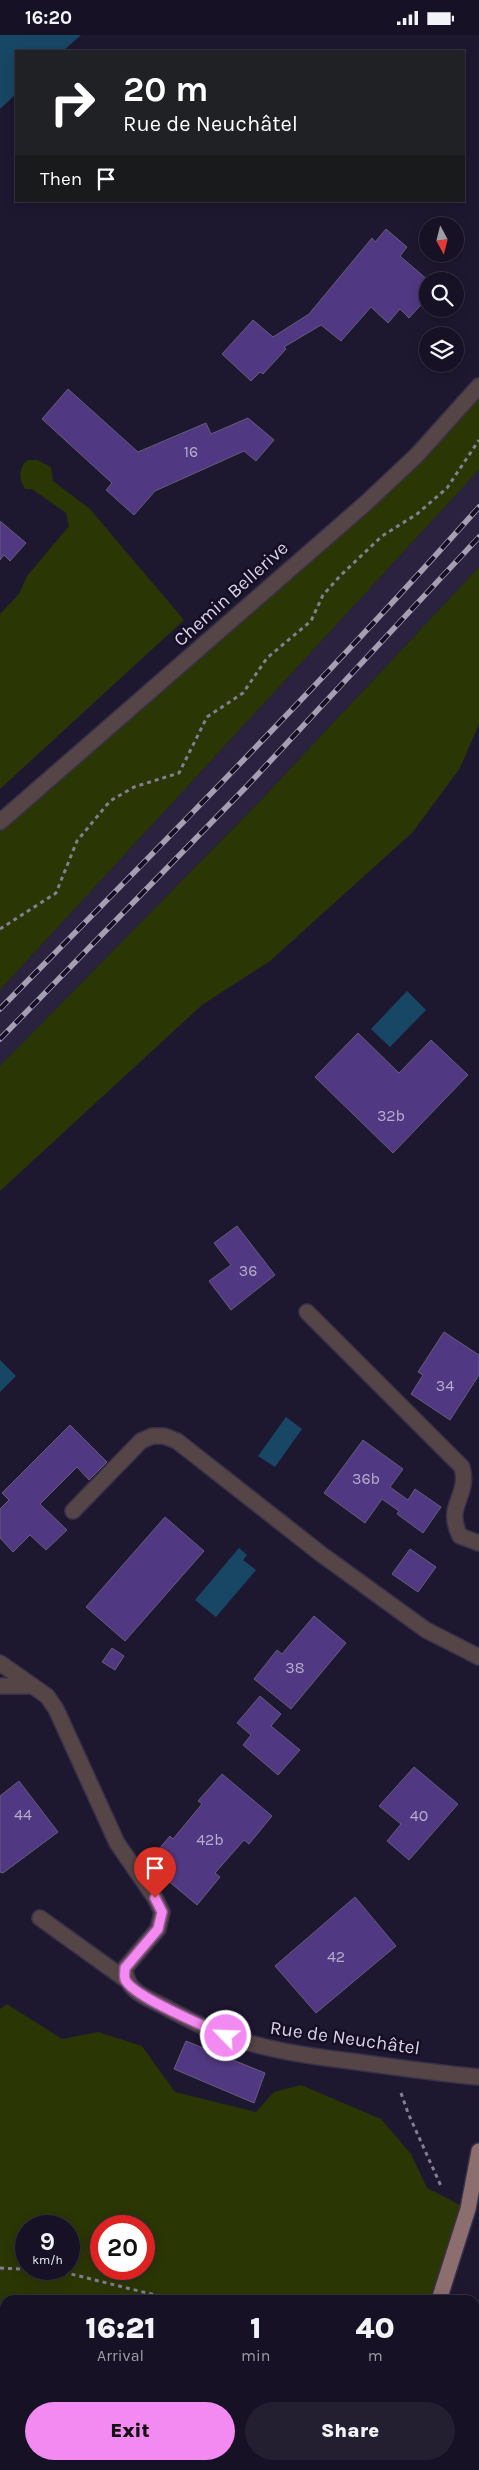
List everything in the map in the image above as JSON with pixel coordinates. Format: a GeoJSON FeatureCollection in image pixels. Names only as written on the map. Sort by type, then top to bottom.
{"type":"FeatureCollection","features":[{"type":"Feature","properties":{"kind":"main road"},"geometry":{"type":"LineString","coordinates":[[441,2295],[468,2209],[479,2151]]}},
{"type":"Feature","properties":{"kind":"street","name":"Chemin Bellerive"},"geometry":{"type":"LineString","coordinates":[[0,822],[366,503],[416,455],[479,386]]}},
{"type":"Feature","properties":{"kind":"street"},"geometry":{"type":"LineString","coordinates":[[307,1312],[462,1467],[465,1484],[453,1515],[455,1528],[460,1536],[479,1543]]}},
{"type":"Feature","properties":{"kind":"street"},"geometry":{"type":"LineString","coordinates":[[73,1511],[141,1441],[152,1436],[164,1435],[189,1449],[322,1555],[426,1630],[479,1657]]}},
{"type":"Feature","properties":{"kind":"street"},"geometry":{"type":"LineString","coordinates":[[0,1663],[47,1696],[56,1709],[117,1843],[155,1898],[162,1912],[158,1929],[125,1968],[125,1979]]}},
{"type":"Feature","properties":{"kind":"street"},"geometry":{"type":"LineString","coordinates":[[0,1686],[33,1686]]}},
{"type":"Feature","properties":{"kind":"street","name":"Rue de Neuchâtel"},"geometry":{"type":"LineString","coordinates":[[40,1918],[125,1979],[132,1988],[150,1999],[226,2036],[295,2054],[479,2077]]}},
{"type":"Feature","properties":{"kind":"path"},"geometry":{"type":"LineString","coordinates":[[0,929],[56,893],[77,841],[110,801],[134,787],[179,773],[207,717],[243,693],[267,658],[312,621],[323,595],[361,556],[382,536],[416,514],[447,488],[479,440]]}},
{"type":"Feature","properties":{"kind":"path"},"geometry":{"type":"LineString","coordinates":[[394,2067],[408,2113],[441,2187]]}},
{"type":"Feature","properties":{"kind":"path"},"geometry":{"type":"LineString","coordinates":[[0,2268],[59,2271],[155,2295]]}},
{"type":"Feature","properties":{"kind":"shaded area"},"geometry":{"type":"Polygon","coordinates":[[[479,470],[479,567],[261,800],[0,1066],[0,990],[479,470]]]}},
{"type":"Feature","properties":{"kind":"green space"},"geometry":{"type":"Polygon","coordinates":[[[479,386],[479,470],[0,990],[0,822],[226,627],[479,386]]]}},
{"type":"Feature","properties":{"kind":"green space"},"geometry":{"type":"Polygon","coordinates":[[[28,460],[37,460],[51,467],[53,481],[90,509],[184,620],[0,789],[0,614],[19,594],[27,576],[69,526],[66,513],[32,489],[25,489],[20,473],[22,466],[28,460]]]}},
{"type":"Feature","properties":{"kind":"green space"},"geometry":{"type":"Polygon","coordinates":[[[479,567],[479,724],[460,768],[413,832],[270,961],[202,1005],[0,1191],[0,1066],[261,800],[479,567]]]}},
{"type":"Feature","properties":{"kind":"green space"},"geometry":{"type":"Polygon","coordinates":[[[7,2004],[62,2039],[98,2032],[142,2046],[175,2092],[256,2112],[274,2092],[301,2085],[381,2119],[411,2154],[427,2188],[468,2209],[441,2295],[0,2295],[0,2009],[7,2004]]]}},
{"type":"Feature","properties":{"kind":"water"},"geometry":{"type":"Polygon","coordinates":[[[0,35],[81,35],[64,50],[15,50],[15,95],[0,109],[0,35]]]}},
{"type":"Feature","properties":{"kind":"water"},"geometry":{"type":"Polygon","coordinates":[[[407,991],[426,1010],[390,1047],[371,1029],[407,991]]]}},
{"type":"Feature","properties":{"kind":"water"},"geometry":{"type":"Polygon","coordinates":[[[0,1360],[16,1376],[0,1392],[0,1360]]]}},
{"type":"Feature","properties":{"kind":"water"},"geometry":{"type":"Polygon","coordinates":[[[286,1417],[302,1429],[275,1467],[258,1456],[286,1417]]]}},
{"type":"Feature","properties":{"kind":"water"},"geometry":{"type":"Polygon","coordinates":[[[239,1548],[247,1555],[243,1560],[256,1570],[216,1617],[195,1600],[239,1548]]]}},
{"type":"Feature","properties":{"kind":"building"},"geometry":{"type":"Polygon","coordinates":[[[386,229],[407,247],[400,256],[419,272],[419,307],[409,318],[400,309],[388,323],[371,307],[341,341],[321,325],[284,347],[286,349],[263,374],[260,372],[251,381],[222,354],[253,320],[273,337],[309,314],[372,238],[375,242],[386,229]]]}},
{"type":"Feature","properties":{"kind":"building"},"geometry":{"type":"Polygon","coordinates":[[[68,389],[138,452],[206,423],[211,434],[248,418],[274,440],[256,461],[244,451],[155,491],[134,515],[106,490],[112,483],[42,419],[68,389]]]}},
{"type":"Feature","properties":{"kind":"building"},"geometry":{"type":"Polygon","coordinates":[[[0,521],[26,543],[10,561],[4,555],[0,560],[0,521]]]}},
{"type":"Feature","properties":{"kind":"building"},"geometry":{"type":"Polygon","coordinates":[[[358,1033],[399,1073],[431,1040],[468,1075],[393,1153],[315,1077],[358,1033]]]}},
{"type":"Feature","properties":{"kind":"building"},"geometry":{"type":"Polygon","coordinates":[[[237,1226],[275,1275],[231,1310],[209,1281],[231,1265],[214,1243],[237,1226]]]}},
{"type":"Feature","properties":{"kind":"building"},"geometry":{"type":"Polygon","coordinates":[[[444,1332],[479,1355],[479,1375],[450,1420],[411,1394],[423,1375],[418,1372],[444,1332]]]}},
{"type":"Feature","properties":{"kind":"building"},"geometry":{"type":"Polygon","coordinates":[[[70,1425],[107,1462],[89,1480],[77,1467],[40,1504],[67,1530],[46,1550],[30,1535],[13,1552],[0,1538],[0,1509],[9,1500],[2,1493],[70,1425]]]}},
{"type":"Feature","properties":{"kind":"building"},"geometry":{"type":"Polygon","coordinates":[[[363,1440],[403,1469],[390,1487],[408,1500],[415,1489],[441,1507],[423,1533],[397,1514],[399,1511],[382,1499],[365,1523],[324,1493],[363,1440]]]}},
{"type":"Feature","properties":{"kind":"building"},"geometry":{"type":"Polygon","coordinates":[[[165,1517],[204,1551],[125,1641],[86,1607],[165,1517]]]}},
{"type":"Feature","properties":{"kind":"building"},"geometry":{"type":"Polygon","coordinates":[[[410,1549],[436,1567],[418,1592],[392,1574],[410,1549]]]}},
{"type":"Feature","properties":{"kind":"building"},"geometry":{"type":"Polygon","coordinates":[[[314,1616],[346,1643],[291,1709],[254,1679],[277,1650],[282,1654],[314,1616]]]}},
{"type":"Feature","properties":{"kind":"building"},"geometry":{"type":"Polygon","coordinates":[[[112,1648],[124,1656],[115,1670],[102,1662],[112,1648]]]}},
{"type":"Feature","properties":{"kind":"building"},"geometry":{"type":"Polygon","coordinates":[[[260,1696],[281,1714],[271,1726],[300,1750],[278,1775],[243,1745],[251,1735],[237,1723],[260,1696]]]}},
{"type":"Feature","properties":{"kind":"building"},"geometry":{"type":"Polygon","coordinates":[[[414,1767],[458,1804],[409,1860],[387,1841],[401,1824],[379,1806],[414,1767]]]}},
{"type":"Feature","properties":{"kind":"building"},"geometry":{"type":"Polygon","coordinates":[[[222,1774],[272,1816],[249,1844],[244,1840],[215,1873],[220,1877],[197,1905],[147,1863],[170,1836],[173,1839],[202,1804],[198,1801],[222,1774]]]}},
{"type":"Feature","properties":{"kind":"building"},"geometry":{"type":"Polygon","coordinates":[[[19,1781],[58,1832],[3,1873],[0,1872],[0,1796],[19,1781]]]}},
{"type":"Feature","properties":{"kind":"building"},"geometry":{"type":"Polygon","coordinates":[[[355,1897],[396,1946],[316,2013],[275,1966],[355,1897]]]}},
{"type":"Feature","properties":{"kind":"building"},"geometry":{"type":"Polygon","coordinates":[[[186,2041],[265,2073],[254,2103],[174,2069],[186,2041]]]}},
{"type":"Feature","properties":{"kind":"railway"},"geometry":{"type":"LineString","coordinates":[[0,1009],[302,698],[479,507]]}},
{"type":"Feature","properties":{"kind":"railway"},"geometry":{"type":"LineString","coordinates":[[0,1039],[247,786],[479,537]]}},
{"type":"Feature","properties":{"kind":"route"},"geometry":{"type":"LineString","coordinates":[[155,1898],[162,1912],[158,1929],[125,1968],[125,1979],[132,1988],[150,1999],[226,2036]]}}]}
